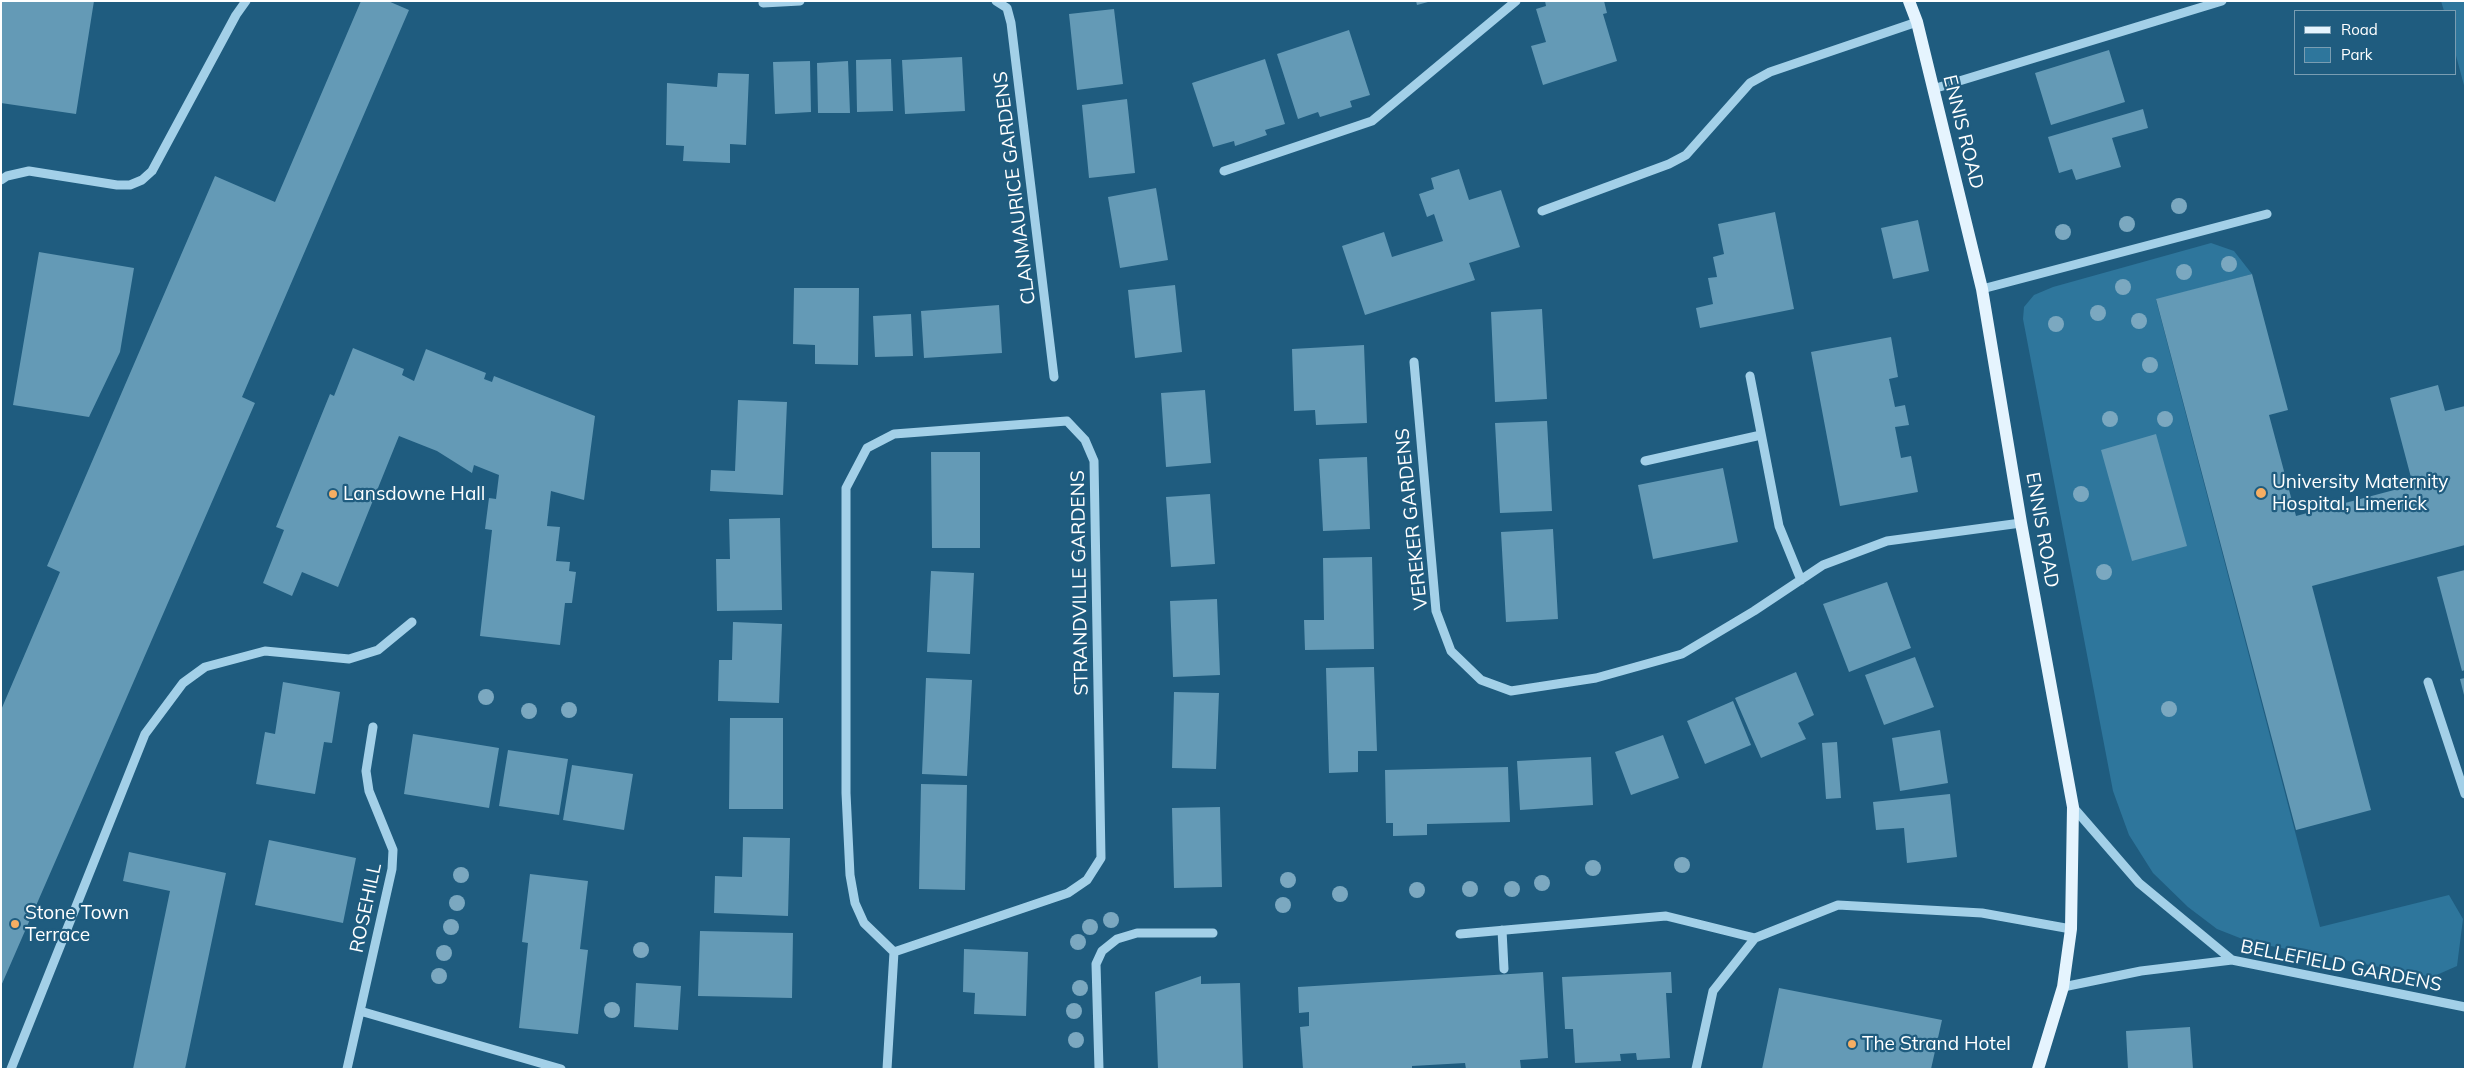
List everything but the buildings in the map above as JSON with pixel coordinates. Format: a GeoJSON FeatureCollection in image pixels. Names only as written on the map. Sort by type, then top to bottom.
{"type":"FeatureCollection","features":[{"type":"Feature","properties":{"kind":"main road","name":"ENNIS ROAD"},"geometry":{"type":"LineString","coordinates":[[1909,1],[1917,22],[1982,289],[2021,523],[2073,807],[2071,929],[2063,986],[2038,1069]]}},
{"type":"Feature","properties":{"kind":"street"},"geometry":{"type":"LineString","coordinates":[[1,180],[7,176],[29,171],[117,185],[130,185],[142,180],[152,170],[236,15],[246,1]]}},
{"type":"Feature","properties":{"kind":"street"},"geometry":{"type":"LineString","coordinates":[[763,3],[800,1]]}},
{"type":"Feature","properties":{"kind":"street","name":"CLANMAURICE GARDENS"},"geometry":{"type":"LineString","coordinates":[[996,1],[1008,8],[1011,22],[1054,377]]}},
{"type":"Feature","properties":{"kind":"street"},"geometry":{"type":"LineString","coordinates":[[1224,171],[1372,121],[1516,1]]}},
{"type":"Feature","properties":{"kind":"street"},"geometry":{"type":"LineString","coordinates":[[1933,89],[2222,1]]}},
{"type":"Feature","properties":{"kind":"street"},"geometry":{"type":"LineString","coordinates":[[1542,211],[1669,164],[1686,155],[1750,83],[1770,72],[1917,22]]}},
{"type":"Feature","properties":{"kind":"street"},"geometry":{"type":"LineString","coordinates":[[1982,289],[2267,214]]}},
{"type":"Feature","properties":{"kind":"street","name":"VEREKER GARDENS"},"geometry":{"type":"LineString","coordinates":[[1414,362],[1436,611],[1451,651],[1481,680],[1511,691],[1596,678],[1682,654],[1754,611],[1824,565],[1888,541],[2021,523]]}},
{"type":"Feature","properties":{"kind":"street"},"geometry":{"type":"LineString","coordinates":[[1750,376],[1779,526],[1801,580]]}},
{"type":"Feature","properties":{"kind":"street","name":"STRANDVILLE GARDENS"},"geometry":{"type":"LineString","coordinates":[[1067,421],[1085,440],[1094,461],[1101,858],[1087,880],[1068,893],[894,952],[864,923],[855,903],[850,875],[846,793],[846,488],[867,448],[894,434],[1067,421]]}},
{"type":"Feature","properties":{"kind":"street"},"geometry":{"type":"LineString","coordinates":[[1644,461],[1761,435]]}},
{"type":"Feature","properties":{"kind":"street"},"geometry":{"type":"LineString","coordinates":[[11,1069],[145,734],[183,683],[205,667],[265,651],[349,659],[378,650],[412,622]]}},
{"type":"Feature","properties":{"kind":"street"},"geometry":{"type":"LineString","coordinates":[[2428,682],[2465,794]]}},
{"type":"Feature","properties":{"kind":"street","name":"ROSEHILL"},"geometry":{"type":"LineString","coordinates":[[347,1069],[392,869],[393,850],[369,792],[366,771],[373,727]]}},
{"type":"Feature","properties":{"kind":"street"},"geometry":{"type":"LineString","coordinates":[[2073,807],[2139,883],[2232,960]]}},
{"type":"Feature","properties":{"kind":"street"},"geometry":{"type":"LineString","coordinates":[[1696,1069],[1713,990],[1755,938],[1838,905],[1982,913],[2071,929]]}},
{"type":"Feature","properties":{"kind":"street"},"geometry":{"type":"LineString","coordinates":[[1460,934],[1666,916],[1755,938]]}},
{"type":"Feature","properties":{"kind":"street"},"geometry":{"type":"LineString","coordinates":[[1502,930],[1504,969]]}},
{"type":"Feature","properties":{"kind":"street"},"geometry":{"type":"LineString","coordinates":[[1099,1069],[1096,964],[1102,951],[1117,939],[1137,933],[1212,933]]}},
{"type":"Feature","properties":{"kind":"street"},"geometry":{"type":"LineString","coordinates":[[887,1069],[894,952]]}},
{"type":"Feature","properties":{"kind":"street","name":"BELLEFIELD GARDENS"},"geometry":{"type":"LineString","coordinates":[[2063,986],[2141,971],[2232,960],[2465,1007]]}},
{"type":"Feature","properties":{"kind":"street"},"geometry":{"type":"LineString","coordinates":[[360,1011],[562,1069]]}},
{"type":"Feature","properties":{"kind":"green space"},"geometry":{"type":"Polygon","coordinates":[[[2441,1],[2465,1],[2465,89],[2456,56],[2456,10],[2444,10],[2441,1]]]}},
{"type":"Feature","properties":{"kind":"green space"},"geometry":{"type":"Polygon","coordinates":[[[2211,243],[2234,251],[2252,274],[2156,300],[2320,927],[2449,895],[2463,919],[2457,966],[2432,977],[2250,942],[2217,929],[2188,907],[2153,873],[2129,835],[2113,791],[2023,319],[2024,307],[2034,295],[2053,287],[2211,243]]]}},
{"type":"Feature","properties":{"kind":"place","name":"University Maternity Hospital, Limerick"},"geometry":{"type":"Point","coordinates":[2261,493]}},
{"type":"Feature","properties":{"kind":"place","name":"Lansdowne Hall"},"geometry":{"type":"Point","coordinates":[333,494]}},
{"type":"Feature","properties":{"kind":"place","name":"Stone Town Terrace"},"geometry":{"type":"Point","coordinates":[15,924]}},
{"type":"Feature","properties":{"kind":"place","name":"The Strand Hotel"},"geometry":{"type":"Point","coordinates":[1852,1044]}}]}
